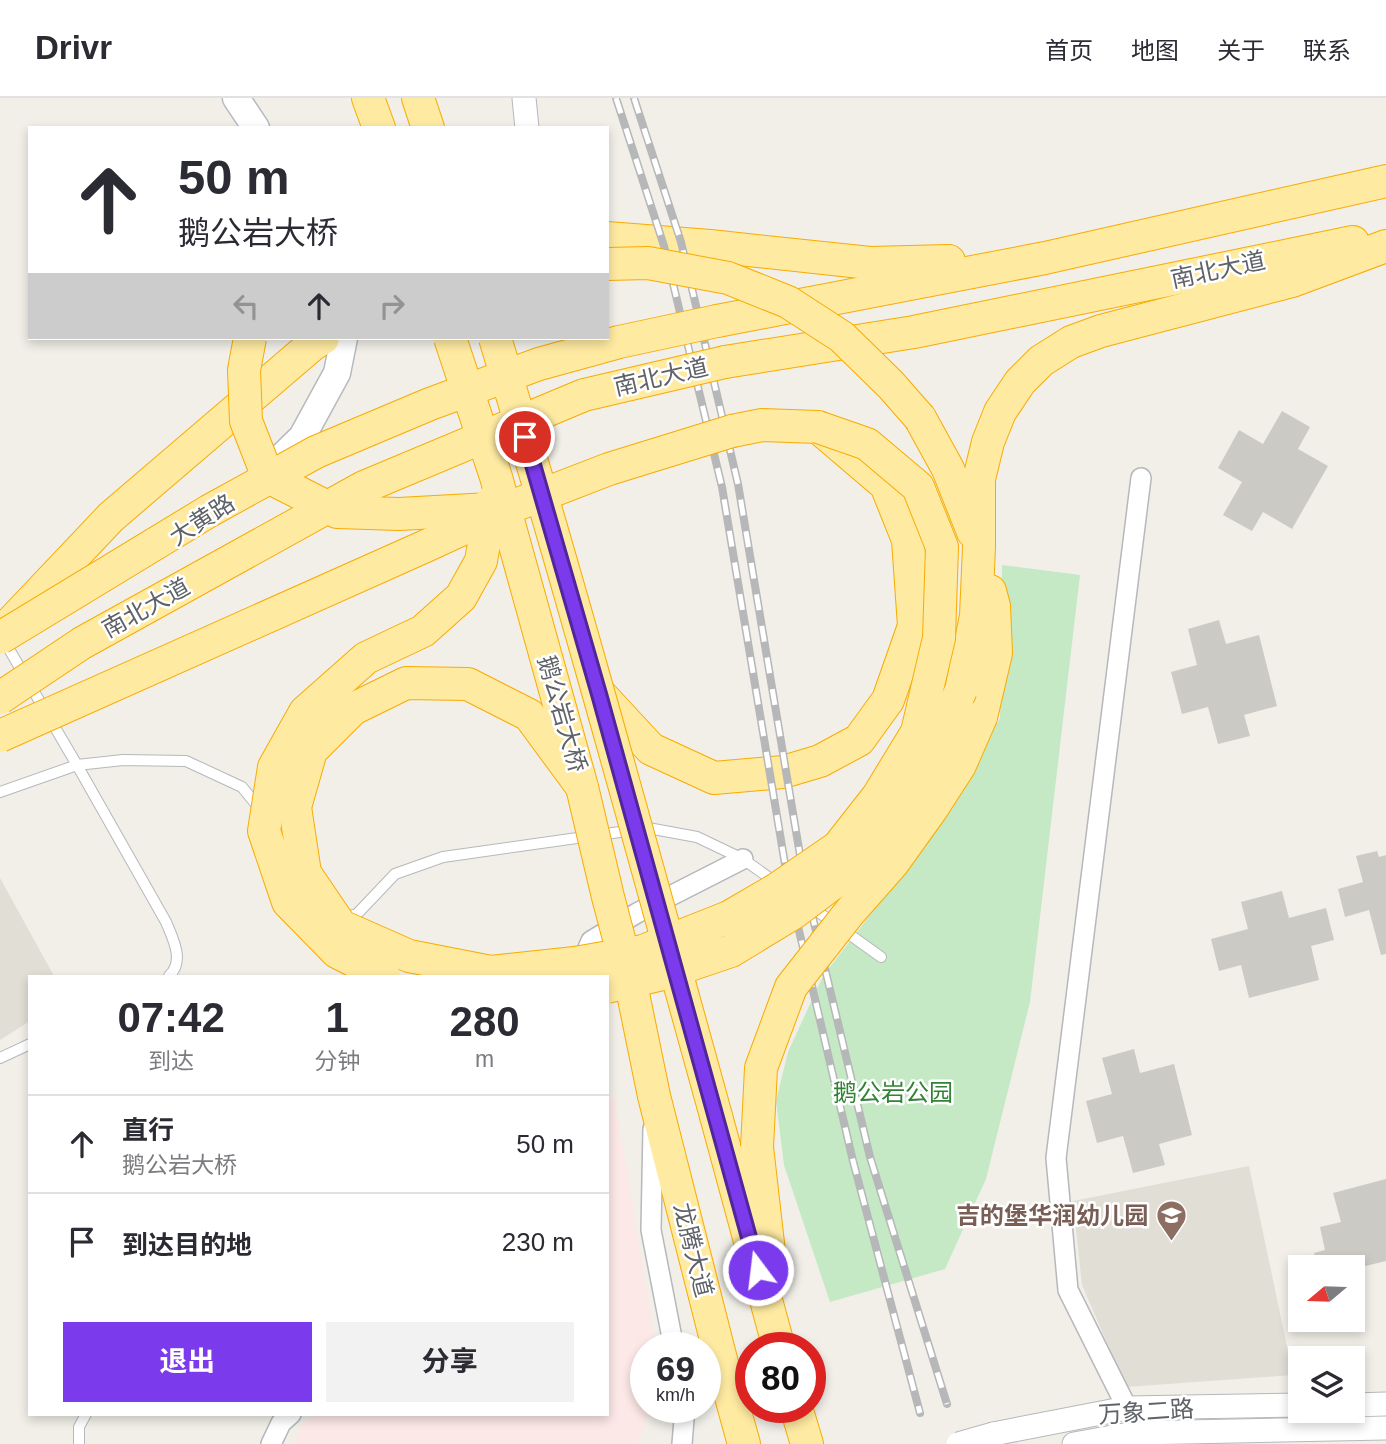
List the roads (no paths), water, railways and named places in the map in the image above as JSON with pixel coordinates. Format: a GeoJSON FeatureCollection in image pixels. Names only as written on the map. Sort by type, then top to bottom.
{"type":"FeatureCollection","features":[{"type":"Feature","properties":{"kind":"highway"},"geometry":{"type":"LineString","coordinates":[[368,98],[378,126]]}},
{"type":"Feature","properties":{"kind":"highway"},"geometry":{"type":"LineString","coordinates":[[418,98],[427,126]]}},
{"type":"Feature","properties":{"kind":"highway","name":"南北大道"},"geometry":{"type":"LineString","coordinates":[[2,641],[209,511],[316,452],[430,404],[539,364],[619,342],[1045,258],[1386,181]]}},
{"type":"Feature","properties":{"kind":"highway","name":"南北大道"},"geometry":{"type":"LineString","coordinates":[[0,698],[82,643],[364,487],[584,395],[725,362],[915,332],[1386,236]]}},
{"type":"Feature","properties":{"kind":"highway"},"geometry":{"type":"LineString","coordinates":[[609,238],[870,263],[1045,258]]}},
{"type":"Feature","properties":{"kind":"highway"},"geometry":{"type":"LineString","coordinates":[[609,987],[663,974],[731,951],[795,912],[848,873],[894,817],[930,762],[961,690],[976,615],[979,480],[988,442],[1000,412],[1020,382],[1041,361],[1071,342],[1101,331],[1292,281],[1386,246]]}},
{"type":"Feature","properties":{"kind":"highway"},"geometry":{"type":"LineString","coordinates":[[609,264],[648,264],[728,278],[788,302],[842,337],[920,418],[948,469],[979,547],[994,606],[996,653],[981,717],[960,765],[932,810],[893,863],[849,913],[791,987],[761,1068],[757,1147],[777,1332]]}},
{"type":"Feature","properties":{"kind":"highway"},"geometry":{"type":"LineString","coordinates":[[250,340],[244,370],[246,421],[264,467],[281,483],[337,512],[399,514],[508,508]]}},
{"type":"Feature","properties":{"kind":"highway"},"geometry":{"type":"LineString","coordinates":[[2,641],[111,517],[320,340]]}},
{"type":"Feature","properties":{"kind":"highway","name":"鹅公岩大桥"},"geometry":{"type":"LineString","coordinates":[[451,340],[496,477],[582,788],[631,984],[654,1096]]}},
{"type":"Feature","properties":{"kind":"highway","name":"鹅公岩大桥"},"geometry":{"type":"LineString","coordinates":[[496,340],[599,694],[775,1332]]}},
{"type":"Feature","properties":{"kind":"highway"},"geometry":{"type":"LineString","coordinates":[[0,736],[508,508],[608,468],[732,430],[762,425],[818,427],[867,444],[918,487],[942,547],[939,639],[917,732],[878,796],[838,846],[776,889],[729,917],[643,951],[575,963],[491,972],[409,956],[341,926],[305,873],[295,807],[311,751],[353,709],[406,683],[468,684],[529,715],[582,788]]}},
{"type":"Feature","properties":{"kind":"highway"},"geometry":{"type":"LineString","coordinates":[[599,694],[651,749],[714,778],[783,772],[820,761],[859,740],[888,700],[914,626],[908,540],[886,485],[818,427]]}},
{"type":"Feature","properties":{"kind":"highway"},"geometry":{"type":"LineString","coordinates":[[382,975],[337,952],[288,902],[264,831],[274,767],[305,712],[366,658],[424,631],[461,597],[481,561],[496,477]]}},
{"type":"Feature","properties":{"kind":"highway","name":"龙腾大道"},"geometry":{"type":"LineString","coordinates":[[654,1096],[744,1444]]}},
{"type":"Feature","properties":{"kind":"highway"},"geometry":{"type":"LineString","coordinates":[[726,1379],[738,1444]]}},
{"type":"Feature","properties":{"kind":"highway"},"geometry":{"type":"LineString","coordinates":[[801,1423],[807,1444]]}},
{"type":"Feature","properties":{"kind":"main road"},"geometry":{"type":"LineString","coordinates":[[236,98],[255,126]]}},
{"type":"Feature","properties":{"kind":"main road","name":"大黄路"},"geometry":{"type":"LineString","coordinates":[[2,641],[240,496],[302,437],[337,373],[344,340]]}},
{"type":"Feature","properties":{"kind":"street"},"geometry":{"type":"LineString","coordinates":[[524,98],[527,126]]}},
{"type":"Feature","properties":{"kind":"street"},"geometry":{"type":"LineString","coordinates":[[1127,1408],[1068,1290],[1056,1158],[1140,478]]}},
{"type":"Feature","properties":{"kind":"street"},"geometry":{"type":"LineString","coordinates":[[576,975],[591,941],[637,913],[743,859]]}},
{"type":"Feature","properties":{"kind":"street"},"geometry":{"type":"LineString","coordinates":[[654,1096],[652,1230],[671,1332]]}},
{"type":"Feature","properties":{"kind":"street"},"geometry":{"type":"LineString","coordinates":[[1365,1405],[1386,1404]]}},
{"type":"Feature","properties":{"kind":"street","name":"万象二路"},"geometry":{"type":"LineString","coordinates":[[958,1444],[993,1434],[1127,1408],[1288,1405]]}},
{"type":"Feature","properties":{"kind":"street"},"geometry":{"type":"LineString","coordinates":[[271,1444],[281,1423],[289,1416]]}},
{"type":"Feature","properties":{"kind":"street"},"geometry":{"type":"LineString","coordinates":[[682,1444],[684,1423]]}},
{"type":"Feature","properties":{"kind":"street","name":"万象二路"},"geometry":{"type":"LineString","coordinates":[[1074,1444],[1135,1433],[1386,1428]]}},
{"type":"Feature","properties":{"kind":"lane"},"geometry":{"type":"LineString","coordinates":[[2,641],[78,765],[166,922],[177,949],[174,972],[170,975]]}},
{"type":"Feature","properties":{"kind":"lane"},"geometry":{"type":"LineString","coordinates":[[0,792],[78,765],[123,760],[186,761],[243,787],[272,824]]}},
{"type":"Feature","properties":{"kind":"lane"},"geometry":{"type":"LineString","coordinates":[[325,923],[356,914],[395,874],[443,857],[648,828],[697,837],[743,859],[881,957]]}},
{"type":"Feature","properties":{"kind":"lane"},"geometry":{"type":"LineString","coordinates":[[289,872],[296,898],[315,915]]}},
{"type":"Feature","properties":{"kind":"lane"},"geometry":{"type":"LineString","coordinates":[[0,1058],[28,1045]]}},
{"type":"Feature","properties":{"kind":"lane"},"geometry":{"type":"LineString","coordinates":[[79,1444],[79,1427],[85,1416]]}},
{"type":"Feature","properties":{"kind":"railway"},"geometry":{"type":"LineString","coordinates":[[616,98],[664,246],[722,487],[789,888],[853,1161],[920,1413]]}},
{"type":"Feature","properties":{"kind":"railway"},"geometry":{"type":"LineString","coordinates":[[634,98],[681,242],[738,484],[805,885],[870,1157],[947,1404]]}},
{"type":"Feature","properties":{"kind":"place","name":"吉的堡华润幼儿园"},"geometry":{"type":"Point","coordinates":[1171,1243]}},
{"type":"Feature","properties":{"kind":"park label","name":"鹅公岩公园"},"geometry":{"type":"Point","coordinates":[893,1093]}}]}
